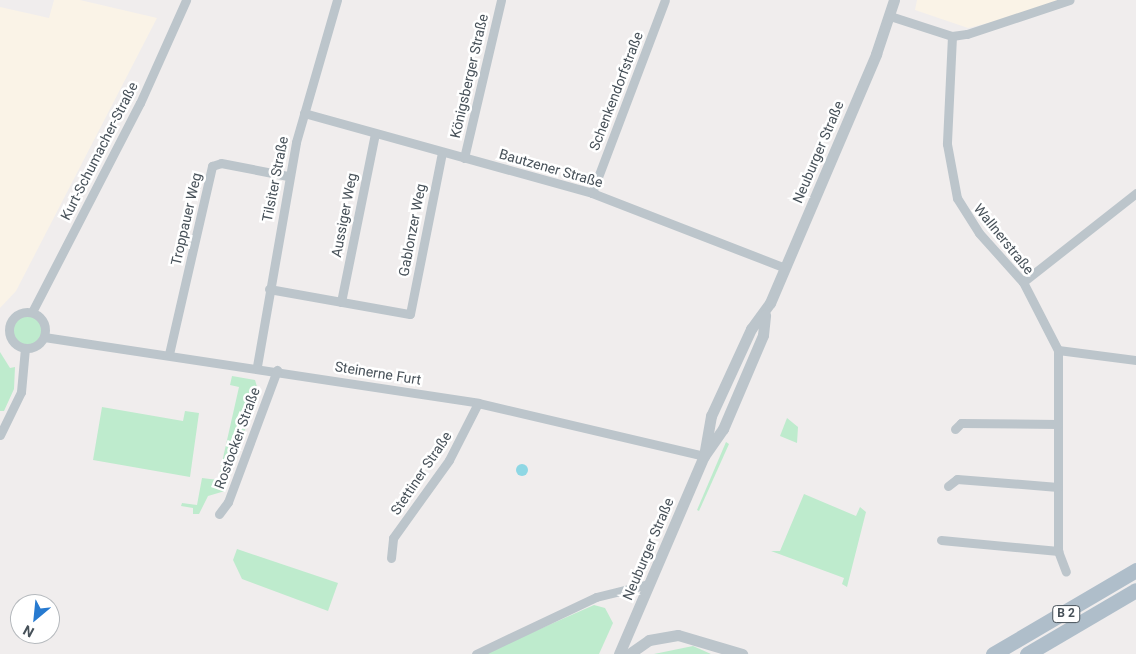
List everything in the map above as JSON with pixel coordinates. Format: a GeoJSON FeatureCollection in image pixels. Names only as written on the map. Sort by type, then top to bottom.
{"type":"FeatureCollection","features":[{"type":"Feature","properties":{"kind":"main road","name":"B 2"},"geometry":{"type":"LineString","coordinates":[[993,654],[1136,570]]}},
{"type":"Feature","properties":{"kind":"main road","name":"B 2"},"geometry":{"type":"LineString","coordinates":[[1027,654],[1136,590]]}},
{"type":"Feature","properties":{"kind":"street","name":"Kurt-Schumacher-Straße"},"geometry":{"type":"LineString","coordinates":[[32,312],[140,103],[186,0]]}},
{"type":"Feature","properties":{"kind":"street","name":"Tilsiter Straße"},"geometry":{"type":"LineString","coordinates":[[257,366],[288,176],[337,0]]}},
{"type":"Feature","properties":{"kind":"street","name":"Königsberger Straße"},"geometry":{"type":"LineString","coordinates":[[464,158],[501,0]]}},
{"type":"Feature","properties":{"kind":"street","name":"Schenkendorfstraße"},"geometry":{"type":"LineString","coordinates":[[592,192],[665,0]]}},
{"type":"Feature","properties":{"kind":"street","name":"Neuburger Straße"},"geometry":{"type":"LineString","coordinates":[[619,654],[704,456],[723,429],[763,335],[765,315],[890,16],[894,0]]}},
{"type":"Feature","properties":{"kind":"street"},"geometry":{"type":"LineString","coordinates":[[890,16],[952,36],[1002,25],[1070,0]]}},
{"type":"Feature","properties":{"kind":"street","name":"Wallnerstraße"},"geometry":{"type":"LineString","coordinates":[[952,36],[947,144],[957,198],[979,233],[1023,282],[1058,350],[1058,551],[1066,572]]}},
{"type":"Feature","properties":{"kind":"street","name":"Bautzener Straße"},"geometry":{"type":"LineString","coordinates":[[304,113],[592,192],[785,268]]}},
{"type":"Feature","properties":{"kind":"street","name":"Aussiger Weg"},"geometry":{"type":"LineString","coordinates":[[341,302],[375,133]]}},
{"type":"Feature","properties":{"kind":"street","name":"Gablonzer Weg"},"geometry":{"type":"LineString","coordinates":[[341,302],[410,314],[442,152]]}},
{"type":"Feature","properties":{"kind":"street","name":"Troppauer Weg"},"geometry":{"type":"LineString","coordinates":[[169,354],[212,166],[221,163],[288,176]]}},
{"type":"Feature","properties":{"kind":"street"},"geometry":{"type":"LineString","coordinates":[[1023,282],[1136,193]]}},
{"type":"Feature","properties":{"kind":"street"},"geometry":{"type":"LineString","coordinates":[[269,289],[341,302]]}},
{"type":"Feature","properties":{"kind":"street"},"geometry":{"type":"LineString","coordinates":[[0,336],[10,338],[25,348],[34,347],[44,338],[44,323],[32,312],[14,316],[10,338]]}},
{"type":"Feature","properties":{"kind":"street","name":"Neuburger Straße"},"geometry":{"type":"LineString","coordinates":[[704,456],[713,411],[751,329],[765,315]]}},
{"type":"Feature","properties":{"kind":"street","name":"Steinerne Furt"},"geometry":{"type":"LineString","coordinates":[[44,338],[257,366],[478,403],[704,456]]}},
{"type":"Feature","properties":{"kind":"street"},"geometry":{"type":"LineString","coordinates":[[0,435],[21,392],[25,348]]}},
{"type":"Feature","properties":{"kind":"street"},"geometry":{"type":"LineString","coordinates":[[1058,350],[1136,360]]}},
{"type":"Feature","properties":{"kind":"street","name":"Rostocker Straße"},"geometry":{"type":"LineString","coordinates":[[219,514],[228,502],[277,370]]}},
{"type":"Feature","properties":{"kind":"street","name":"Stettiner Straße"},"geometry":{"type":"LineString","coordinates":[[391,558],[393,538],[449,460],[478,403]]}},
{"type":"Feature","properties":{"kind":"street"},"geometry":{"type":"LineString","coordinates":[[955,429],[961,423],[1058,424]]}},
{"type":"Feature","properties":{"kind":"street"},"geometry":{"type":"LineString","coordinates":[[948,486],[958,480],[1058,487]]}},
{"type":"Feature","properties":{"kind":"street"},"geometry":{"type":"LineString","coordinates":[[940,540],[1058,551]]}},
{"type":"Feature","properties":{"kind":"street"},"geometry":{"type":"LineString","coordinates":[[476,654],[596,597],[649,584]]}},
{"type":"Feature","properties":{"kind":"street"},"geometry":{"type":"LineString","coordinates":[[628,654],[650,640],[678,635],[742,654]]}},
{"type":"Feature","properties":{"kind":"shaded area"},"geometry":{"type":"Polygon","coordinates":[[[54,0],[80,0],[157,18],[16,291],[0,308],[0,7],[49,18],[54,0]]]}},
{"type":"Feature","properties":{"kind":"shaded area"},"geometry":{"type":"Polygon","coordinates":[[[917,0],[1061,0],[1037,11],[968,28],[915,10],[917,0]]]}},
{"type":"Feature","properties":{"kind":"green space"},"geometry":{"type":"Polygon","coordinates":[[[27,315],[33,316],[41,324],[41,336],[33,344],[27,345],[21,344],[13,336],[12,330],[13,324],[21,316],[27,315]]]}},
{"type":"Feature","properties":{"kind":"green space"},"geometry":{"type":"Polygon","coordinates":[[[0,352],[10,368],[15,367],[14,389],[4,411],[0,411],[0,352]]]}},
{"type":"Feature","properties":{"kind":"green space"},"geometry":{"type":"Polygon","coordinates":[[[232,376],[255,380],[258,390],[225,491],[208,496],[199,514],[193,514],[193,508],[181,506],[182,503],[197,505],[202,478],[218,480],[239,387],[230,385],[232,376]]]}},
{"type":"Feature","properties":{"kind":"green space"},"geometry":{"type":"Polygon","coordinates":[[[102,407],[183,421],[185,411],[199,413],[190,477],[93,460],[102,407]]]}},
{"type":"Feature","properties":{"kind":"green space"},"geometry":{"type":"Polygon","coordinates":[[[787,418],[798,427],[797,443],[780,436],[787,418]]]}},
{"type":"Feature","properties":{"kind":"green space"},"geometry":{"type":"Polygon","coordinates":[[[726,442],[729,444],[699,511],[697,510],[726,442]]]}},
{"type":"Feature","properties":{"kind":"green space"},"geometry":{"type":"Polygon","coordinates":[[[804,494],[856,516],[860,507],[866,512],[847,587],[842,584],[844,578],[771,551],[780,551],[804,494]]]}},
{"type":"Feature","properties":{"kind":"green space"},"geometry":{"type":"Polygon","coordinates":[[[237,549],[338,583],[328,611],[242,579],[233,560],[237,549]]]}},
{"type":"Feature","properties":{"kind":"green space"},"geometry":{"type":"Polygon","coordinates":[[[594,605],[605,608],[613,623],[599,654],[483,654],[594,605]]]}},
{"type":"Feature","properties":{"kind":"green space"},"geometry":{"type":"Polygon","coordinates":[[[693,646],[711,654],[654,654],[693,646]]]}},
{"type":"Feature","properties":{"kind":"water"},"geometry":{"type":"Polygon","coordinates":[[[520,464],[524,464],[528,470],[524,476],[520,476],[516,472],[516,468],[520,464]]]}}]}
